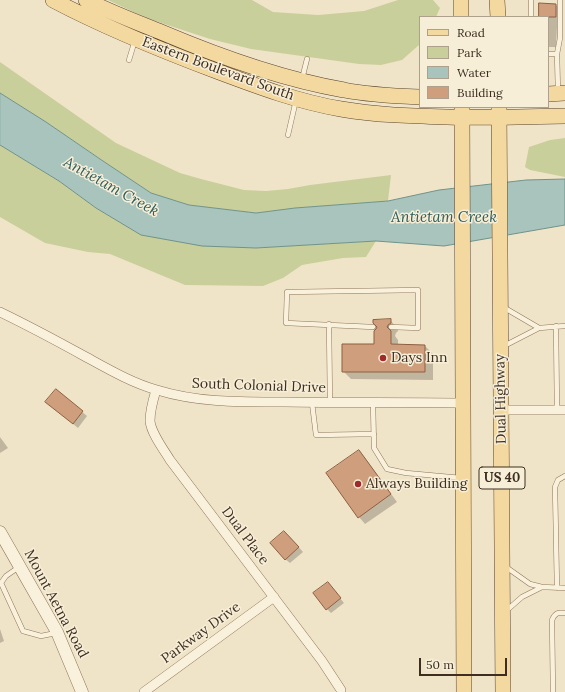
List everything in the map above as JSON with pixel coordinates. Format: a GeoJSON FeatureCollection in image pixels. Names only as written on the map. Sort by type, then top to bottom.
{"type":"FeatureCollection","features":[{"type":"Feature","properties":{"kind":"main road","name":"Eastern Boulevard South"},"geometry":{"type":"LineString","coordinates":[[53,0],[92,20],[188,61],[243,81],[297,98],[340,109],[377,114],[499,112],[565,116]]}},
{"type":"Feature","properties":{"kind":"main road","name":"Eastern Boulevard South"},"geometry":{"type":"LineString","coordinates":[[86,0],[142,22],[194,46],[247,65],[302,81],[344,90],[384,95],[419,97]]}},
{"type":"Feature","properties":{"kind":"main road"},"geometry":{"type":"LineString","coordinates":[[461,0],[461,16]]}},
{"type":"Feature","properties":{"kind":"main road"},"geometry":{"type":"LineString","coordinates":[[497,0],[498,16]]}},
{"type":"Feature","properties":{"kind":"main road"},"geometry":{"type":"LineString","coordinates":[[136,39],[142,22]]}},
{"type":"Feature","properties":{"kind":"main road","name":"US 40"},"geometry":{"type":"LineString","coordinates":[[462,112],[464,692]]}},
{"type":"Feature","properties":{"kind":"main road","name":"Dual Highway"},"geometry":{"type":"LineString","coordinates":[[499,112],[503,692]]}},
{"type":"Feature","properties":{"kind":"street","name":"South Colonial Drive"},"geometry":{"type":"LineString","coordinates":[[0,312],[30,326],[112,371],[156,390],[184,397],[213,401],[312,403],[464,403]]}},
{"type":"Feature","properties":{"kind":"street","name":"Dual Place"},"geometry":{"type":"LineString","coordinates":[[156,390],[151,408],[150,422],[156,436],[170,460],[322,661],[341,691]]}},
{"type":"Feature","properties":{"kind":"street"},"geometry":{"type":"LineString","coordinates":[[502,410],[561,410]]}},
{"type":"Feature","properties":{"kind":"street","name":"Mount Aetna Road"},"geometry":{"type":"LineString","coordinates":[[0,532],[57,632],[82,692]]}},
{"type":"Feature","properties":{"kind":"street","name":"Parkway Drive"},"geometry":{"type":"LineString","coordinates":[[144,692],[274,597]]}},
{"type":"Feature","properties":{"kind":"lane"},"geometry":{"type":"LineString","coordinates":[[531,0],[531,16]]}},
{"type":"Feature","properties":{"kind":"lane"},"geometry":{"type":"LineString","coordinates":[[557,93],[558,18],[560,0]]}},
{"type":"Feature","properties":{"kind":"lane"},"geometry":{"type":"LineString","coordinates":[[128,60],[136,39]]}},
{"type":"Feature","properties":{"kind":"lane"},"geometry":{"type":"LineString","coordinates":[[549,54],[557,54]]}},
{"type":"Feature","properties":{"kind":"lane"},"geometry":{"type":"LineString","coordinates":[[302,81],[307,59]]}},
{"type":"Feature","properties":{"kind":"lane"},"geometry":{"type":"LineString","coordinates":[[288,135],[297,98]]}},
{"type":"Feature","properties":{"kind":"lane"},"geometry":{"type":"LineString","coordinates":[[374,327],[286,323],[287,292],[418,290],[418,328],[391,327]]}},
{"type":"Feature","properties":{"kind":"lane"},"geometry":{"type":"LineString","coordinates":[[500,305],[540,328]]}},
{"type":"Feature","properties":{"kind":"lane"},"geometry":{"type":"LineString","coordinates":[[330,324],[330,403]]}},
{"type":"Feature","properties":{"kind":"lane"},"geometry":{"type":"LineString","coordinates":[[556,326],[561,410]]}},
{"type":"Feature","properties":{"kind":"lane"},"geometry":{"type":"LineString","coordinates":[[501,348],[540,328],[565,326]]}},
{"type":"Feature","properties":{"kind":"lane"},"geometry":{"type":"LineString","coordinates":[[312,403],[316,435],[374,434]]}},
{"type":"Feature","properties":{"kind":"lane"},"geometry":{"type":"LineString","coordinates":[[373,403],[374,448],[387,469],[406,473],[464,478]]}},
{"type":"Feature","properties":{"kind":"lane"},"geometry":{"type":"LineString","coordinates":[[557,588],[555,487],[558,480],[565,476]]}},
{"type":"Feature","properties":{"kind":"lane"},"geometry":{"type":"LineString","coordinates":[[503,565],[530,584],[542,587],[565,588]]}},
{"type":"Feature","properties":{"kind":"lane"},"geometry":{"type":"LineString","coordinates":[[20,566],[6,576],[1,583],[23,631],[41,636],[57,632]]}},
{"type":"Feature","properties":{"kind":"lane"},"geometry":{"type":"LineString","coordinates":[[503,614],[522,597],[542,587]]}},
{"type":"Feature","properties":{"kind":"lane"},"geometry":{"type":"LineString","coordinates":[[554,692],[552,623],[558,612],[565,612]]}},
{"type":"Feature","properties":{"kind":"green space"},"geometry":{"type":"Polygon","coordinates":[[[108,0],[252,0],[273,12],[318,15],[364,11],[398,0],[433,0],[440,8],[436,16],[419,16],[419,45],[402,60],[381,65],[359,64],[251,49],[210,39],[146,18],[108,0]]]}},
{"type":"Feature","properties":{"kind":"green space"},"geometry":{"type":"Polygon","coordinates":[[[0,62],[116,143],[180,173],[244,190],[266,191],[391,175],[388,201],[295,208],[256,213],[189,205],[151,193],[46,122],[0,93],[0,62]]]}},
{"type":"Feature","properties":{"kind":"green space"},"geometry":{"type":"Polygon","coordinates":[[[565,138],[565,177],[530,170],[525,167],[529,147],[550,140],[565,138]]]}},
{"type":"Feature","properties":{"kind":"green space"},"geometry":{"type":"Polygon","coordinates":[[[0,145],[59,181],[96,208],[141,235],[256,248],[376,241],[366,257],[343,258],[302,265],[283,278],[263,286],[185,285],[110,254],[88,252],[45,243],[0,217],[0,145]]]}},
{"type":"Feature","properties":{"kind":"water","name":"Antietam Creek"},"geometry":{"type":"Polygon","coordinates":[[[0,93],[46,122],[151,193],[189,205],[256,213],[295,208],[388,201],[439,190],[526,180],[565,179],[565,225],[444,246],[376,241],[256,248],[202,246],[141,235],[96,208],[59,181],[0,145],[0,93]]]}},
{"type":"Feature","properties":{"kind":"building"},"geometry":{"type":"Polygon","coordinates":[[[539,3],[556,4],[556,17],[539,16],[539,3]]]}},
{"type":"Feature","properties":{"kind":"building","name":"Days Inn"},"geometry":{"type":"Polygon","coordinates":[[[391,319],[391,323],[387,327],[391,331],[391,344],[425,345],[425,372],[342,372],[342,344],[374,344],[374,331],[377,327],[373,323],[373,320],[391,319]]]}},
{"type":"Feature","properties":{"kind":"building"},"geometry":{"type":"Polygon","coordinates":[[[56,389],[83,411],[73,424],[45,402],[56,389]]]}},
{"type":"Feature","properties":{"kind":"building","name":"Always Building"},"geometry":{"type":"Polygon","coordinates":[[[359,450],[391,494],[358,518],[326,473],[359,450]]]}},
{"type":"Feature","properties":{"kind":"building"},"geometry":{"type":"Polygon","coordinates":[[[284,531],[299,547],[285,560],[270,543],[284,531]]]}},
{"type":"Feature","properties":{"kind":"building"},"geometry":{"type":"Polygon","coordinates":[[[328,582],[341,598],[326,610],[313,593],[328,582]]]}},
{"type":"Feature","properties":{"kind":"place","name":"Days Inn"},"geometry":{"type":"Point","coordinates":[383,358]}},
{"type":"Feature","properties":{"kind":"place","name":"Always Building"},"geometry":{"type":"Point","coordinates":[358,484]}}]}
